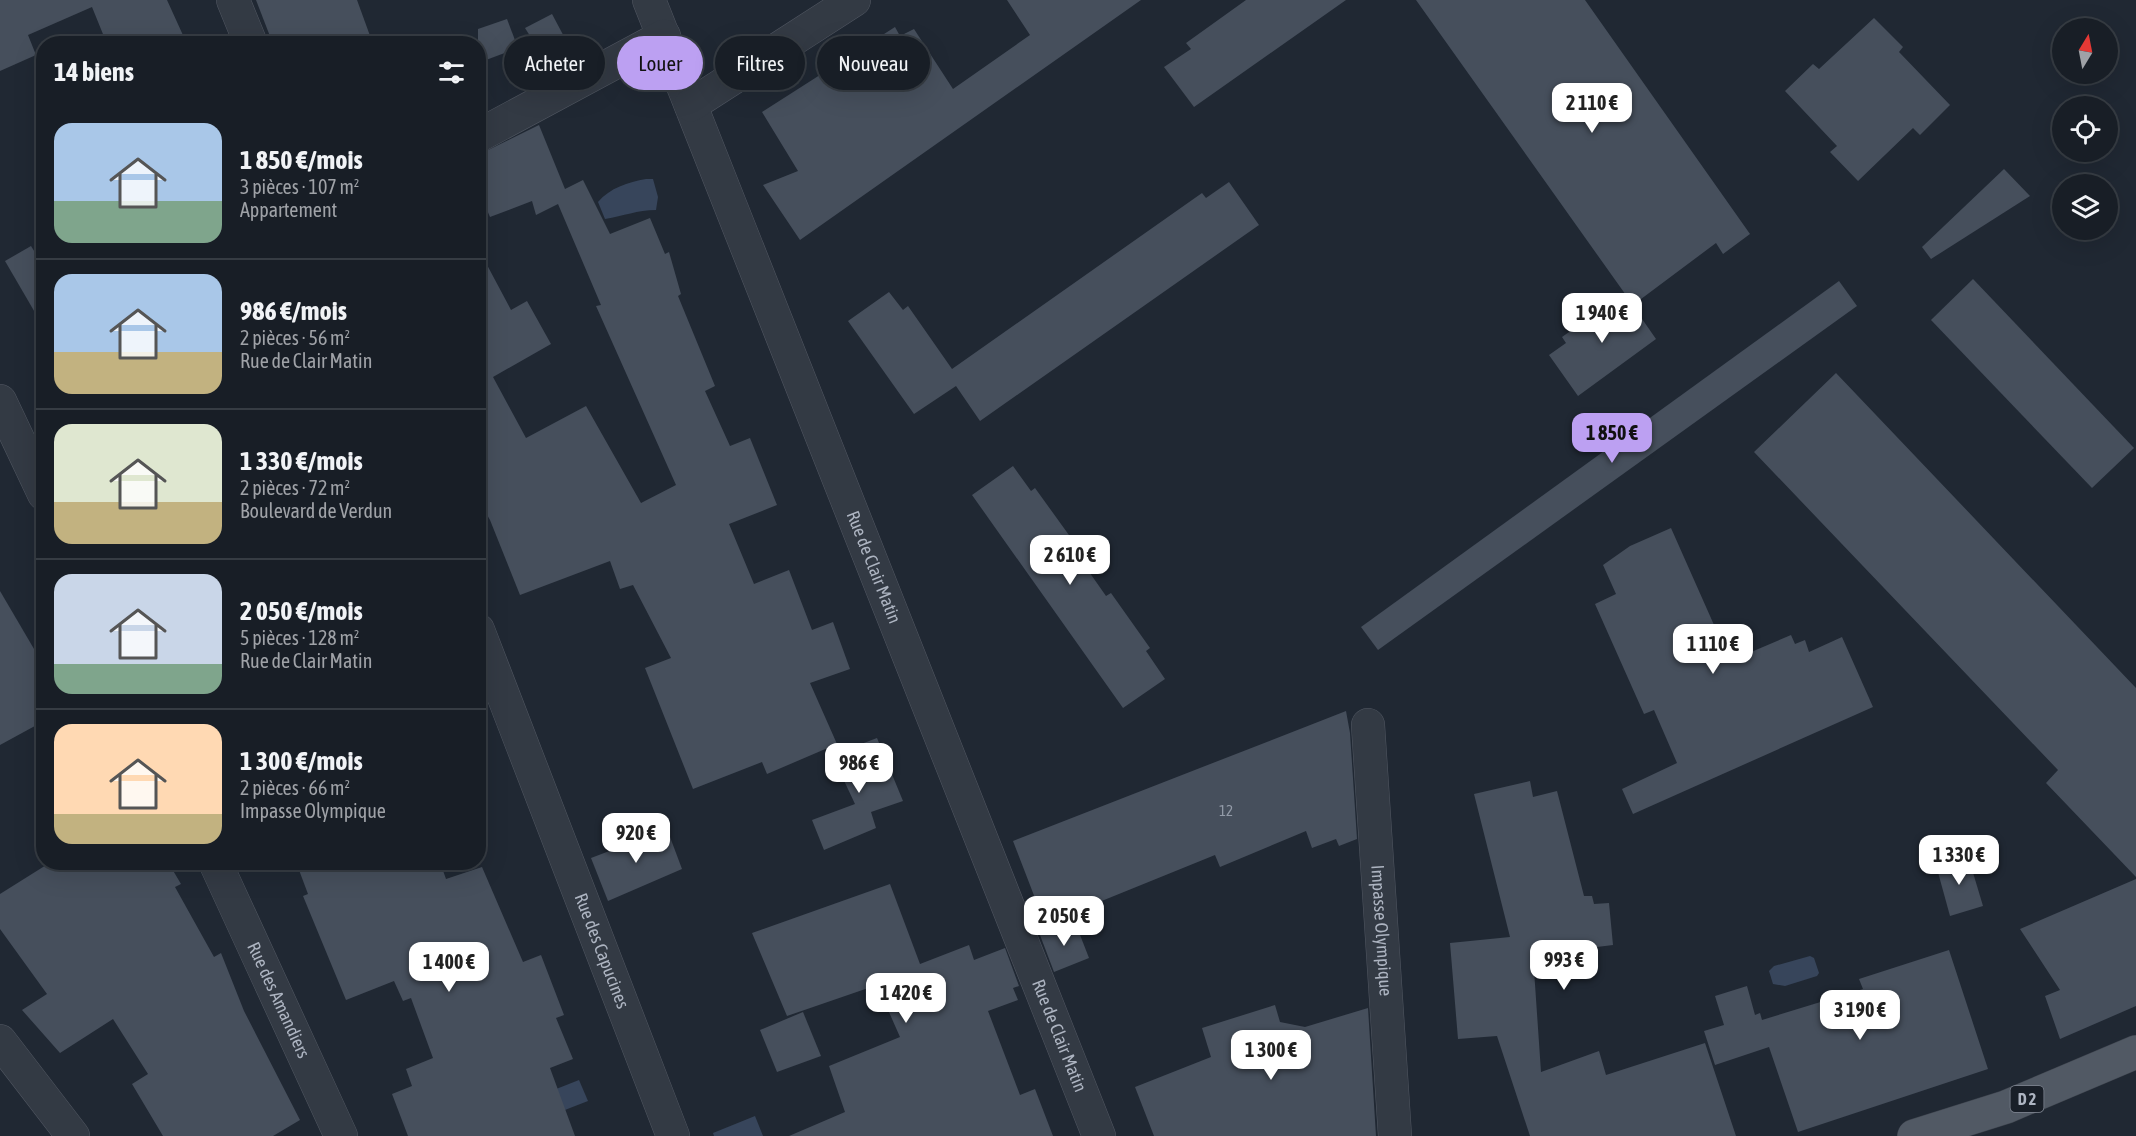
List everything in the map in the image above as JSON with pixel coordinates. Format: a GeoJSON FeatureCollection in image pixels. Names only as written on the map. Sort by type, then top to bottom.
{"type":"FeatureCollection","features":[{"type":"Feature","properties":{"kind":"main road","name":"D 2"},"geometry":{"type":"LineString","coordinates":[[1914,1136],[2006,1107],[2136,1052]]}},
{"type":"Feature","properties":{"kind":"street"},"geometry":{"type":"LineString","coordinates":[[232,0],[248,36]]}},
{"type":"Feature","properties":{"kind":"street","name":"Rue de Clair Matin"},"geometry":{"type":"LineString","coordinates":[[649,0],[664,36]]}},
{"type":"Feature","properties":{"kind":"street"},"geometry":{"type":"LineString","coordinates":[[691,105],[854,0]]}},
{"type":"Feature","properties":{"kind":"street"},"geometry":{"type":"LineString","coordinates":[[486,132],[617,61]]}},
{"type":"Feature","properties":{"kind":"street","name":"Rue de Clair Matin"},"geometry":{"type":"LineString","coordinates":[[685,90],[1099,1136]]}},
{"type":"Feature","properties":{"kind":"street"},"geometry":{"type":"LineString","coordinates":[[0,401],[36,477]]}},
{"type":"Feature","properties":{"kind":"street","name":"Rue des Capucines"},"geometry":{"type":"LineString","coordinates":[[486,651],[673,1136]]}},
{"type":"Feature","properties":{"kind":"street","name":"Impasse Olympique"},"geometry":{"type":"LineString","coordinates":[[1368,725],[1395,1136]]}},
{"type":"Feature","properties":{"kind":"street","name":"Rue des Amandiers"},"geometry":{"type":"LineString","coordinates":[[219,870],[341,1136]]}},
{"type":"Feature","properties":{"kind":"street"},"geometry":{"type":"LineString","coordinates":[[0,1041],[73,1136]]}},
{"type":"Feature","properties":{"kind":"water"},"geometry":{"type":"Polygon","coordinates":[[[653,179],[658,197],[656,210],[605,219],[598,202],[603,197],[620,186],[653,179]]]}},
{"type":"Feature","properties":{"kind":"water"},"geometry":{"type":"Polygon","coordinates":[[[1810,956],[1814,958],[1819,973],[1817,976],[1785,986],[1773,984],[1769,971],[1774,966],[1810,956]]]}},
{"type":"Feature","properties":{"kind":"water"},"geometry":{"type":"Polygon","coordinates":[[[579,1080],[588,1101],[552,1115],[541,1095],[579,1080]]]}},
{"type":"Feature","properties":{"kind":"water"},"geometry":{"type":"Polygon","coordinates":[[[755,1116],[763,1136],[714,1136],[713,1133],[755,1116]]]}},
{"type":"Feature","properties":{"kind":"building"},"geometry":{"type":"Polygon","coordinates":[[[0,0],[167,0],[183,36],[104,36],[92,7],[28,35],[36,55],[0,71],[0,0]]]}},
{"type":"Feature","properties":{"kind":"building"},"geometry":{"type":"Polygon","coordinates":[[[256,0],[357,0],[370,36],[270,36],[256,0]]]}},
{"type":"Feature","properties":{"kind":"building"},"geometry":{"type":"Polygon","coordinates":[[[1007,0],[1141,0],[800,240],[763,185],[798,171],[762,112],[796,90],[805,90],[805,85],[817,77],[817,90],[930,90],[930,54],[953,89],[1030,35],[1007,0]]]}},
{"type":"Feature","properties":{"kind":"building"},"geometry":{"type":"Polygon","coordinates":[[[1246,0],[1346,0],[1194,107],[1164,67],[1191,49],[1186,43],[1246,0]]]}},
{"type":"Feature","properties":{"kind":"building"},"geometry":{"type":"Polygon","coordinates":[[[1416,0],[1585,0],[1750,234],[1723,254],[1716,243],[1633,305],[1416,0]]]}},
{"type":"Feature","properties":{"kind":"building"},"geometry":{"type":"Polygon","coordinates":[[[552,14],[564,36],[530,36],[525,28],[552,14]]]}},
{"type":"Feature","properties":{"kind":"building"},"geometry":{"type":"Polygon","coordinates":[[[1874,18],[1903,47],[1899,52],[1950,105],[1920,135],[1913,128],[1858,181],[1830,152],[1837,146],[1785,91],[1813,64],[1819,69],[1874,18]]]}},
{"type":"Feature","properties":{"kind":"building"},"geometry":{"type":"Polygon","coordinates":[[[507,19],[513,36],[504,36],[504,53],[486,60],[486,36],[478,36],[478,29],[507,19]]]}},
{"type":"Feature","properties":{"kind":"building"},"geometry":{"type":"Polygon","coordinates":[[[895,27],[900,36],[881,36],[895,27]]]}},
{"type":"Feature","properties":{"kind":"building"},"geometry":{"type":"Polygon","coordinates":[[[914,29],[919,36],[900,36],[914,29]]]}},
{"type":"Feature","properties":{"kind":"building"},"geometry":{"type":"Polygon","coordinates":[[[539,125],[565,189],[583,180],[610,234],[650,218],[665,254],[669,252],[681,294],[678,296],[715,386],[705,391],[730,446],[750,438],[777,505],[729,524],[754,584],[789,570],[812,630],[833,622],[850,669],[810,683],[837,744],[767,774],[762,762],[693,789],[645,668],[671,658],[633,585],[620,589],[610,561],[520,595],[486,513],[486,263],[511,310],[527,301],[551,344],[493,377],[526,438],[586,406],[641,503],[676,485],[596,306],[601,305],[558,204],[536,215],[532,201],[490,217],[486,208],[486,151],[539,125]]]}},
{"type":"Feature","properties":{"kind":"building"},"geometry":{"type":"Polygon","coordinates":[[[2004,169],[2030,196],[1931,259],[1922,247],[2004,169]]]}},
{"type":"Feature","properties":{"kind":"building"},"geometry":{"type":"Polygon","coordinates":[[[1229,182],[1259,225],[980,421],[956,386],[914,414],[848,321],[889,292],[903,310],[908,306],[952,369],[1202,193],[1206,198],[1229,182]]]}},
{"type":"Feature","properties":{"kind":"building"},"geometry":{"type":"Polygon","coordinates":[[[31,246],[36,254],[36,314],[5,261],[31,246]]]}},
{"type":"Feature","properties":{"kind":"building"},"geometry":{"type":"Polygon","coordinates":[[[1973,279],[2134,448],[2092,488],[1931,320],[1973,279]]]}},
{"type":"Feature","properties":{"kind":"building"},"geometry":{"type":"Polygon","coordinates":[[[1839,281],[1857,306],[1378,650],[1361,627],[1839,281]]]}},
{"type":"Feature","properties":{"kind":"building"},"geometry":{"type":"Polygon","coordinates":[[[1624,293],[1656,339],[1578,396],[1549,355],[1566,343],[1562,337],[1624,293]]]}},
{"type":"Feature","properties":{"kind":"building"},"geometry":{"type":"Polygon","coordinates":[[[1836,373],[2136,688],[2136,877],[2046,783],[2058,770],[1754,452],[1836,373]]]}},
{"type":"Feature","properties":{"kind":"building"},"geometry":{"type":"Polygon","coordinates":[[[1013,466],[1031,491],[1035,488],[1074,542],[1071,546],[1106,596],[1111,593],[1150,648],[1146,651],[1165,679],[1123,708],[972,495],[1013,466]]]}},
{"type":"Feature","properties":{"kind":"building"},"geometry":{"type":"Polygon","coordinates":[[[1671,528],[1730,661],[1791,635],[1795,644],[1805,640],[1809,652],[1842,637],[1873,707],[1633,814],[1622,789],[1677,763],[1654,710],[1644,714],[1595,604],[1616,594],[1603,565],[1630,546],[1671,528]]]}},
{"type":"Feature","properties":{"kind":"building"},"geometry":{"type":"Polygon","coordinates":[[[0,591],[36,652],[36,725],[0,745],[0,591]]]}},
{"type":"Feature","properties":{"kind":"building"},"geometry":{"type":"Polygon","coordinates":[[[1346,711],[1350,733],[1357,839],[1339,846],[1336,839],[1312,848],[1306,831],[1220,867],[1215,855],[1045,924],[1013,841],[1346,711]]]}},
{"type":"Feature","properties":{"kind":"building"},"geometry":{"type":"Polygon","coordinates":[[[877,738],[903,801],[871,812],[876,828],[824,850],[812,820],[855,804],[832,755],[877,738]]]}},
{"type":"Feature","properties":{"kind":"building"},"geometry":{"type":"Polygon","coordinates":[[[1530,781],[1533,797],[1557,791],[1584,896],[1592,896],[1594,904],[1609,903],[1613,945],[1597,947],[1596,950],[1533,955],[1541,1072],[1599,1051],[1606,1075],[1705,1043],[1736,1136],[1530,1136],[1497,1036],[1458,1039],[1450,943],[1510,937],[1474,794],[1530,781]]]}},
{"type":"Feature","properties":{"kind":"building"},"geometry":{"type":"Polygon","coordinates":[[[667,829],[682,869],[608,901],[591,858],[667,829]]]}},
{"type":"Feature","properties":{"kind":"building"},"geometry":{"type":"Polygon","coordinates":[[[1968,856],[1983,906],[1950,916],[1936,865],[1968,856]]]}},
{"type":"Feature","properties":{"kind":"building"},"geometry":{"type":"Polygon","coordinates":[[[38,870],[173,870],[181,884],[175,887],[214,957],[221,953],[244,1011],[300,1120],[273,1136],[163,1136],[132,1084],[148,1074],[113,1019],[60,1053],[22,1010],[47,994],[0,929],[0,894],[38,870]]]}},
{"type":"Feature","properties":{"kind":"building"},"geometry":{"type":"Polygon","coordinates":[[[299,870],[443,870],[446,879],[473,870],[483,870],[523,962],[541,955],[564,1015],[556,1018],[573,1059],[550,1068],[575,1136],[408,1136],[392,1094],[412,1086],[406,1069],[433,1058],[411,998],[403,1001],[394,981],[346,1000],[303,896],[308,894],[299,870]]]}},
{"type":"Feature","properties":{"kind":"building"},"geometry":{"type":"Polygon","coordinates":[[[2136,879],[2136,1006],[2060,1039],[2045,996],[2060,990],[2020,929],[2136,879]]]}},
{"type":"Feature","properties":{"kind":"building"},"geometry":{"type":"Polygon","coordinates":[[[890,884],[920,964],[969,945],[974,960],[1005,948],[1019,986],[1013,988],[1018,1000],[988,1011],[1020,1095],[1035,1089],[1053,1136],[789,1136],[845,1112],[829,1066],[900,1037],[877,985],[787,1016],[752,933],[890,884]]]}},
{"type":"Feature","properties":{"kind":"building"},"geometry":{"type":"Polygon","coordinates":[[[1075,922],[1089,958],[1054,972],[1040,935],[1075,922]]]}},
{"type":"Feature","properties":{"kind":"building"},"geometry":{"type":"Polygon","coordinates":[[[1949,950],[1988,1069],[1798,1132],[1769,1047],[1715,1065],[1704,1031],[1724,1025],[1715,996],[1747,986],[1755,1015],[1760,1013],[1762,1020],[1863,989],[1859,979],[1949,950]]]}},
{"type":"Feature","properties":{"kind":"building"},"geometry":{"type":"Polygon","coordinates":[[[1275,1005],[1280,1022],[1305,1027],[1368,1008],[1376,1136],[1154,1136],[1135,1087],[1211,1057],[1202,1028],[1275,1005]]]}},
{"type":"Feature","properties":{"kind":"building"},"geometry":{"type":"Polygon","coordinates":[[[803,1012],[821,1056],[777,1072],[760,1030],[803,1012]]]}}]}
